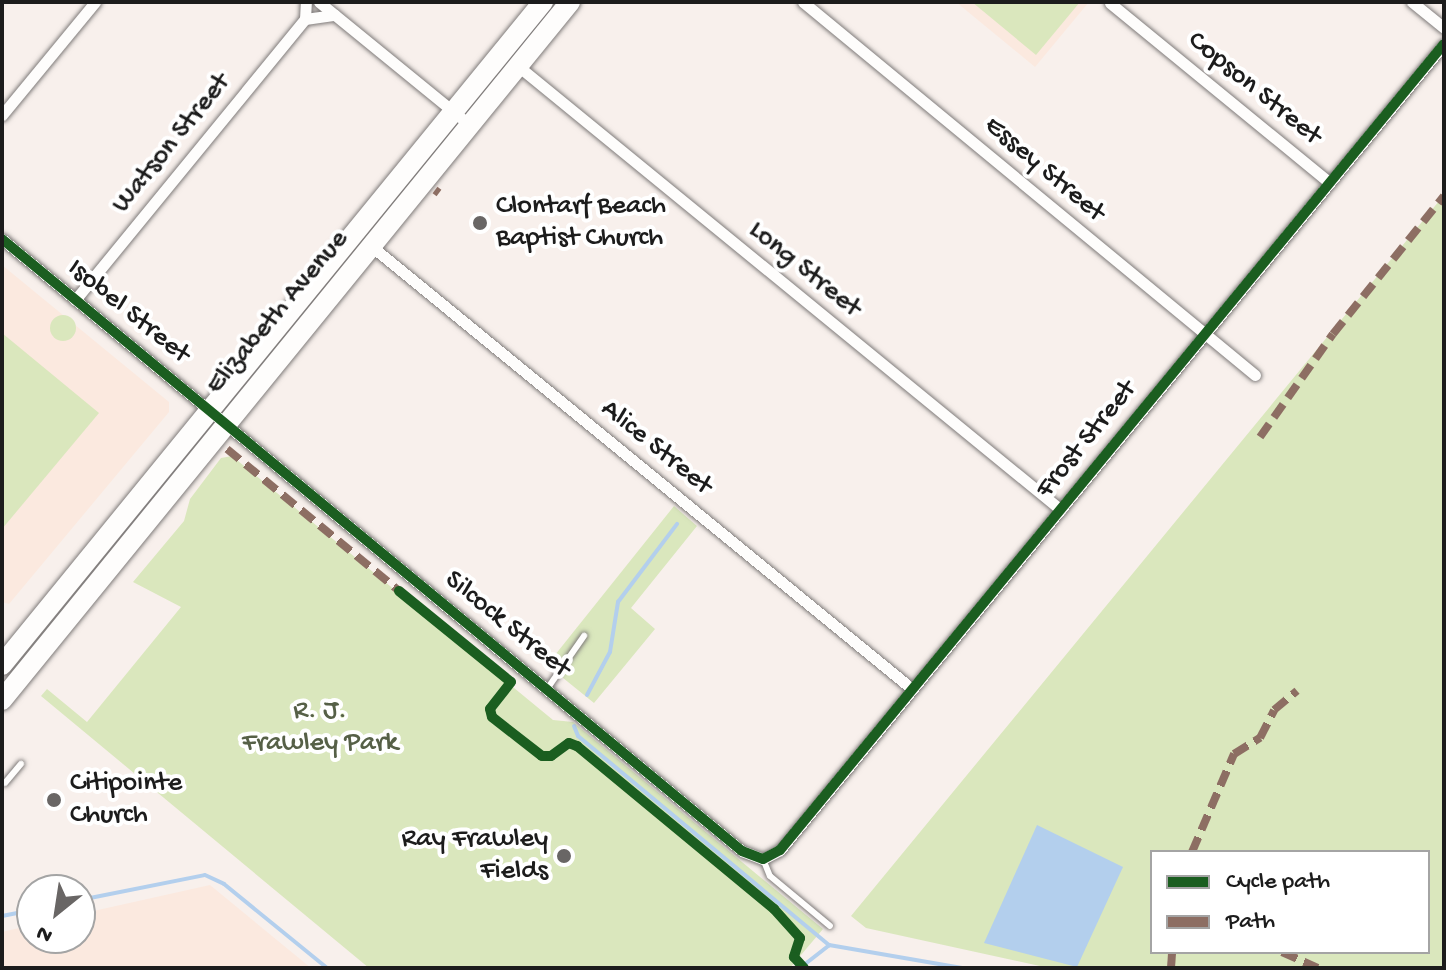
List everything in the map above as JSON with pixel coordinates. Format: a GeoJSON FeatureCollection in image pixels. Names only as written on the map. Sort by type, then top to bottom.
{"type":"FeatureCollection","features":[{"type":"Feature","properties":{"kind":"highway","name":"Elizabeth Avenue"},"geometry":{"type":"LineString","coordinates":[[2,700],[370,245],[543,2]]}},
{"type":"Feature","properties":{"kind":"highway","name":"Elizabeth Avenue"},"geometry":{"type":"LineString","coordinates":[[2,664],[208,408],[462,118],[518,66],[570,2]]}},
{"type":"Feature","properties":{"kind":"street"},"geometry":{"type":"LineString","coordinates":[[2,115],[95,2]]}},
{"type":"Feature","properties":{"kind":"street"},"geometry":{"type":"LineString","coordinates":[[306,2],[305,19],[335,15]]}},
{"type":"Feature","properties":{"kind":"street"},"geometry":{"type":"LineString","coordinates":[[320,2],[462,118]]}},
{"type":"Feature","properties":{"kind":"street","name":"Essey Street"},"geometry":{"type":"LineString","coordinates":[[803,2],[1255,375]]}},
{"type":"Feature","properties":{"kind":"street"},"geometry":{"type":"LineString","coordinates":[[1412,2],[1444,28]]}},
{"type":"Feature","properties":{"kind":"street","name":"Copson Street"},"geometry":{"type":"LineString","coordinates":[[1110,3],[1330,183]]}},
{"type":"Feature","properties":{"kind":"street","name":"Watson Street"},"geometry":{"type":"LineString","coordinates":[[75,300],[305,19]]}},
{"type":"Feature","properties":{"kind":"street","name":"Frost Street"},"geometry":{"type":"LineString","coordinates":[[763,859],[780,850],[1444,44]]}},
{"type":"Feature","properties":{"kind":"street","name":"Long Street"},"geometry":{"type":"LineString","coordinates":[[518,66],[1061,510]]}},
{"type":"Feature","properties":{"kind":"street","name":"Isobel Street"},"geometry":{"type":"LineString","coordinates":[[2,239],[208,408],[223,424]]}},
{"type":"Feature","properties":{"kind":"street","name":"Alice Street"},"geometry":{"type":"LineString","coordinates":[[370,245],[912,689]]}},
{"type":"Feature","properties":{"kind":"street","name":"Silcock Street"},"geometry":{"type":"LineString","coordinates":[[223,424],[742,851],[763,859]]}},
{"type":"Feature","properties":{"kind":"lane"},"geometry":{"type":"LineString","coordinates":[[547,689],[584,636]]}},
{"type":"Feature","properties":{"kind":"lane"},"geometry":{"type":"LineString","coordinates":[[5,783],[21,764]]}},
{"type":"Feature","properties":{"kind":"lane"},"geometry":{"type":"LineString","coordinates":[[763,859],[770,876],[830,926]]}},
{"type":"Feature","properties":{"kind":"shaded area"},"geometry":{"type":"Polygon","coordinates":[[[956,2],[1089,2],[1035,67],[956,2]]]}},
{"type":"Feature","properties":{"kind":"shaded area"},"geometry":{"type":"Polygon","coordinates":[[[2,265],[169,402],[169,412],[9,604],[2,602],[2,265]]]}},
{"type":"Feature","properties":{"kind":"shaded area"},"geometry":{"type":"Polygon","coordinates":[[[210,885],[311,968],[2,968],[2,932],[16,929],[16,954],[96,954],[96,910],[210,885]]]}},
{"type":"Feature","properties":{"kind":"green space"},"geometry":{"type":"Polygon","coordinates":[[[972,2],[1080,2],[1036,55],[972,2]]]}},
{"type":"Feature","properties":{"kind":"green space"},"geometry":{"type":"Polygon","coordinates":[[[1444,195],[1444,968],[1049,968],[866,928],[851,916],[1444,195]]]}},
{"type":"Feature","properties":{"kind":"green space"},"geometry":{"type":"Polygon","coordinates":[[[63,315],[72,319],[76,328],[72,337],[63,341],[54,337],[50,328],[54,319],[63,315]]]}},
{"type":"Feature","properties":{"kind":"green space"},"geometry":{"type":"Polygon","coordinates":[[[2,333],[99,413],[2,529],[2,333]]]}},
{"type":"Feature","properties":{"kind":"green space","name":"R. J. Frawley Park"},"geometry":{"type":"Polygon","coordinates":[[[232,456],[553,720],[573,722],[823,929],[790,968],[369,968],[41,696],[47,689],[87,722],[181,607],[133,582],[184,521],[190,499],[221,458],[232,456]]]}},
{"type":"Feature","properties":{"kind":"green space"},"geometry":{"type":"Polygon","coordinates":[[[674,506],[697,526],[631,608],[655,629],[594,703],[547,665],[674,506]]]}},
{"type":"Feature","properties":{"kind":"water"},"geometry":{"type":"Polygon","coordinates":[[[1037,825],[1123,867],[1077,967],[984,943],[1037,825]]]}},
{"type":"Feature","properties":{"kind":"waterway"},"geometry":{"type":"LineString","coordinates":[[587,695],[610,652],[618,602],[677,524]]}},
{"type":"Feature","properties":{"kind":"waterway"},"geometry":{"type":"LineString","coordinates":[[574,726],[578,736],[829,945]]}},
{"type":"Feature","properties":{"kind":"waterway"},"geometry":{"type":"LineString","coordinates":[[96,897],[205,875],[224,884],[327,968]]}},
{"type":"Feature","properties":{"kind":"waterway"},"geometry":{"type":"LineString","coordinates":[[2,916],[16,913]]}},
{"type":"Feature","properties":{"kind":"waterway"},"geometry":{"type":"LineString","coordinates":[[800,968],[829,945],[962,968]]}},
{"type":"Feature","properties":{"kind":"marked path"},"geometry":{"type":"LineString","coordinates":[[435,190],[439,193]]}},
{"type":"Feature","properties":{"kind":"marked path"},"geometry":{"type":"LineString","coordinates":[[1260,437],[1333,334],[1444,196]]}},
{"type":"Feature","properties":{"kind":"marked path"},"geometry":{"type":"LineString","coordinates":[[227,449],[399,591]]}},
{"type":"Feature","properties":{"kind":"marked path"},"geometry":{"type":"LineString","coordinates":[[1193,850],[1234,754],[1260,738],[1274,710],[1297,691]]}},
{"type":"Feature","properties":{"kind":"marked path"},"geometry":{"type":"LineString","coordinates":[[1171,968],[1172,954]]}},
{"type":"Feature","properties":{"kind":"marked path"},"geometry":{"type":"LineString","coordinates":[[1286,954],[1318,968]]}},
{"type":"Feature","properties":{"kind":"cycle path"},"geometry":{"type":"LineString","coordinates":[[2,239],[742,851],[763,859],[780,850],[1444,44]]}},
{"type":"Feature","properties":{"kind":"cycle path"},"geometry":{"type":"LineString","coordinates":[[399,591],[511,682],[490,709],[492,717],[542,756],[551,756],[569,743],[577,746],[774,909],[800,938],[794,957],[804,968]]}},
{"type":"Feature","properties":{"kind":"place","name":"Clontarf Beach Baptist Church"},"geometry":{"type":"Point","coordinates":[480,223]}},
{"type":"Feature","properties":{"kind":"place","name":"Citipointe Church"},"geometry":{"type":"Point","coordinates":[54,800]}},
{"type":"Feature","properties":{"kind":"place","name":"Ray Frawley Fields"},"geometry":{"type":"Point","coordinates":[564,856]}}]}
